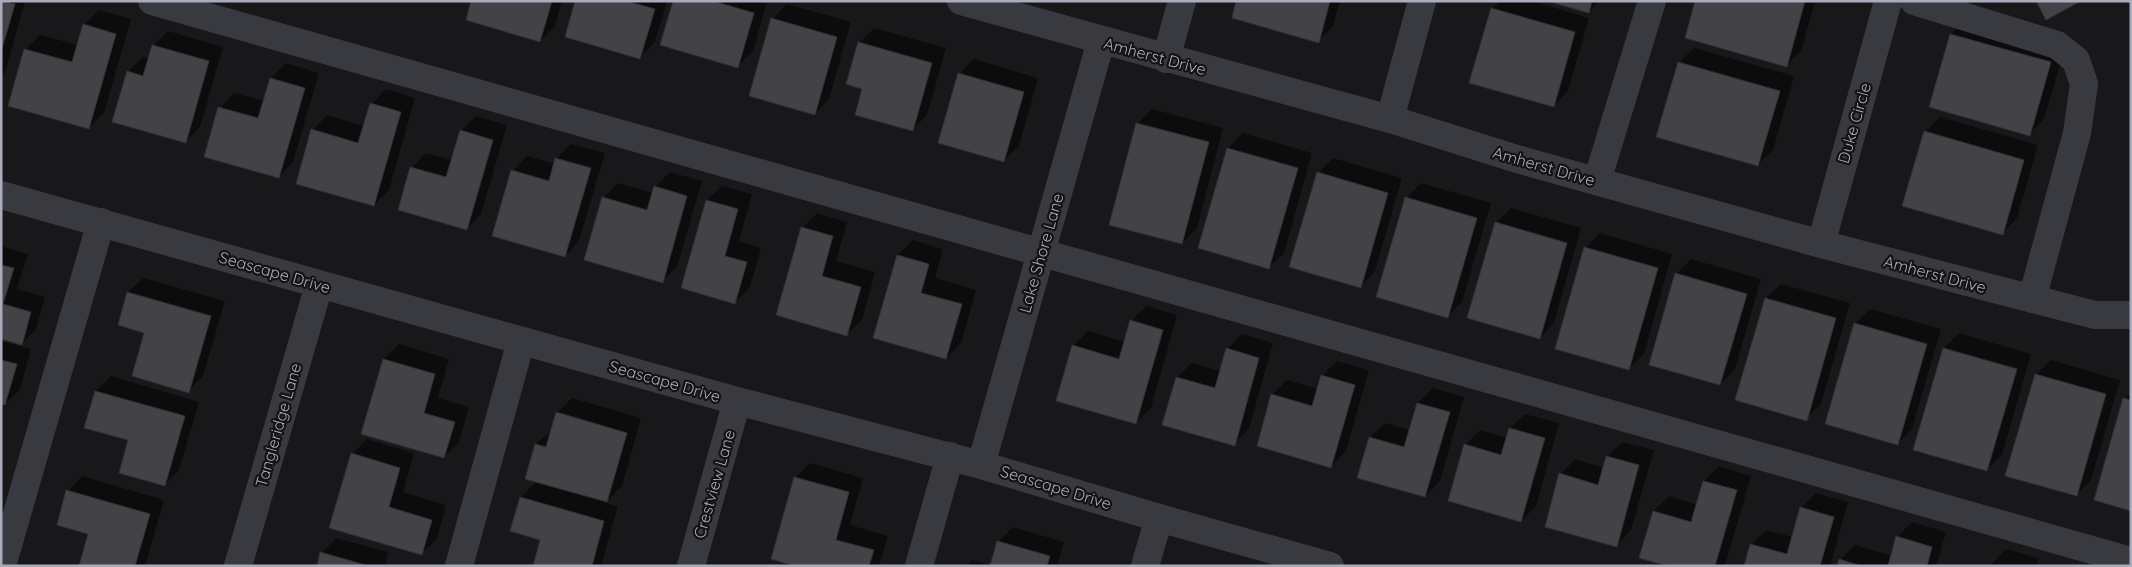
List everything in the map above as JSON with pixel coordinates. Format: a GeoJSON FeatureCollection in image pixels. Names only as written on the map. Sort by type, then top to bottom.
{"type":"FeatureCollection","features":[{"type":"Feature","properties":{"kind":"street"},"geometry":{"type":"LineString","coordinates":[[152,1],[1040,254],[2131,561]]}},
{"type":"Feature","properties":{"kind":"street","name":"Amherst Drive"},"geometry":{"type":"LineString","coordinates":[[961,1],[1166,59],[1390,119],[1597,181],[1821,244],[2095,315],[2131,315]]}},
{"type":"Feature","properties":{"kind":"street"},"geometry":{"type":"LineString","coordinates":[[1166,59],[1182,1]]}},
{"type":"Feature","properties":{"kind":"street"},"geometry":{"type":"LineString","coordinates":[[1390,119],[1422,1]]}},
{"type":"Feature","properties":{"kind":"street"},"geometry":{"type":"LineString","coordinates":[[1597,181],[1652,1]]}},
{"type":"Feature","properties":{"kind":"street","name":"Duke Circle"},"geometry":{"type":"LineString","coordinates":[[1821,244],[1888,1]]}},
{"type":"Feature","properties":{"kind":"street"},"geometry":{"type":"LineString","coordinates":[[1914,1],[2057,45],[2076,60],[2084,84],[2077,133],[2032,299]]}},
{"type":"Feature","properties":{"kind":"street","name":"Lake Shore Lane"},"geometry":{"type":"LineString","coordinates":[[980,465],[1101,41]]}},
{"type":"Feature","properties":{"kind":"street","name":"Seascape Drive"},"geometry":{"type":"LineString","coordinates":[[1,195],[737,401],[950,456],[1330,566]]}},
{"type":"Feature","properties":{"kind":"street"},"geometry":{"type":"LineString","coordinates":[[2,566],[101,222]]}},
{"type":"Feature","properties":{"kind":"street","name":"Tangleridge Lane"},"geometry":{"type":"LineString","coordinates":[[238,566],[319,285]]}},
{"type":"Feature","properties":{"kind":"street"},"geometry":{"type":"LineString","coordinates":[[459,566],[521,341]]}},
{"type":"Feature","properties":{"kind":"street","name":"Crestview Lane"},"geometry":{"type":"LineString","coordinates":[[691,566],[737,401]]}},
{"type":"Feature","properties":{"kind":"street"},"geometry":{"type":"LineString","coordinates":[[919,566],[950,456]]}},
{"type":"Feature","properties":{"kind":"street"},"geometry":{"type":"LineString","coordinates":[[1145,566],[1159,518]]}},
{"type":"Feature","properties":{"kind":"building"},"geometry":{"type":"Polygon","coordinates":[[[1,1],[15,4],[1,52],[1,1]]]}},
{"type":"Feature","properties":{"kind":"building"},"geometry":{"type":"Polygon","coordinates":[[[471,1],[552,1],[540,42],[466,20],[471,1]]]}},
{"type":"Feature","properties":{"kind":"building"},"geometry":{"type":"Polygon","coordinates":[[[575,1],[626,1],[655,9],[640,59],[565,37],[575,1]]]}},
{"type":"Feature","properties":{"kind":"building"},"geometry":{"type":"Polygon","coordinates":[[[673,1],[713,1],[754,13],[738,68],[660,45],[673,1]]]}},
{"type":"Feature","properties":{"kind":"building"},"geometry":{"type":"Polygon","coordinates":[[[1236,1],[1330,1],[1319,43],[1232,18],[1236,1]]]}},
{"type":"Feature","properties":{"kind":"building"},"geometry":{"type":"Polygon","coordinates":[[[1547,1],[1592,1],[1589,13],[1547,1]]]}},
{"type":"Feature","properties":{"kind":"building"},"geometry":{"type":"Polygon","coordinates":[[[1695,1],[1805,1],[1787,67],[1685,38],[1695,1]]]}},
{"type":"Feature","properties":{"kind":"building"},"geometry":{"type":"Polygon","coordinates":[[[2036,1],[2081,1],[2046,20],[2036,1]]]}},
{"type":"Feature","properties":{"kind":"building"},"geometry":{"type":"Polygon","coordinates":[[[1491,8],[1575,32],[1554,107],[1469,83],[1491,8]]]}},
{"type":"Feature","properties":{"kind":"building"},"geometry":{"type":"Polygon","coordinates":[[[771,18],[837,37],[815,115],[749,96],[771,18]]]}},
{"type":"Feature","properties":{"kind":"building"},"geometry":{"type":"Polygon","coordinates":[[[83,24],[116,34],[89,129],[8,106],[24,49],[72,62],[83,24]]]}},
{"type":"Feature","properties":{"kind":"building"},"geometry":{"type":"Polygon","coordinates":[[[1950,34],[2051,62],[2030,136],[1929,107],[1950,34]]]}},
{"type":"Feature","properties":{"kind":"building"},"geometry":{"type":"Polygon","coordinates":[[[858,42],[932,63],[913,131],[855,115],[862,89],[846,84],[858,42]]]}},
{"type":"Feature","properties":{"kind":"building"},"geometry":{"type":"Polygon","coordinates":[[[152,45],[209,61],[186,143],[112,122],[127,71],[143,76],[152,45]]]}},
{"type":"Feature","properties":{"kind":"building"},"geometry":{"type":"Polygon","coordinates":[[[1678,62],[1780,91],[1758,166],[1656,137],[1678,62]]]}},
{"type":"Feature","properties":{"kind":"building"},"geometry":{"type":"Polygon","coordinates":[[[958,73],[1024,92],[1004,162],[938,143],[958,73]]]}},
{"type":"Feature","properties":{"kind":"building"},"geometry":{"type":"Polygon","coordinates":[[[270,78],[305,88],[279,178],[204,157],[218,107],[258,118],[270,78]]]}},
{"type":"Feature","properties":{"kind":"building"},"geometry":{"type":"Polygon","coordinates":[[[370,103],[401,112],[374,206],[296,184],[311,129],[358,143],[370,103]]]}},
{"type":"Feature","properties":{"kind":"building"},"geometry":{"type":"Polygon","coordinates":[[[1136,123],[1209,142],[1182,244],[1109,225],[1136,123]]]}},
{"type":"Feature","properties":{"kind":"building"},"geometry":{"type":"Polygon","coordinates":[[[460,130],[493,140],[467,230],[398,210],[410,167],[446,177],[460,130]]]}},
{"type":"Feature","properties":{"kind":"building"},"geometry":{"type":"Polygon","coordinates":[[[1924,131],[2024,160],[2003,235],[1902,206],[1924,131]]]}},
{"type":"Feature","properties":{"kind":"building"},"geometry":{"type":"Polygon","coordinates":[[[1227,148],[1298,168],[1269,269],[1198,248],[1227,148]]]}},
{"type":"Feature","properties":{"kind":"building"},"geometry":{"type":"Polygon","coordinates":[[[555,158],[591,168],[565,257],[492,236],[511,170],[549,181],[555,158]]]}},
{"type":"Feature","properties":{"kind":"building"},"geometry":{"type":"Polygon","coordinates":[[[1317,172],[1388,193],[1361,288],[1289,267],[1317,172]]]}},
{"type":"Feature","properties":{"kind":"building"},"geometry":{"type":"Polygon","coordinates":[[[654,186],[687,196],[663,283],[584,260],[602,197],[647,210],[654,186]]]}},
{"type":"Feature","properties":{"kind":"building"},"geometry":{"type":"Polygon","coordinates":[[[1405,197],[1477,218],[1448,318],[1376,297],[1405,197]]]}},
{"type":"Feature","properties":{"kind":"building"},"geometry":{"type":"Polygon","coordinates":[[[706,200],[738,209],[725,256],[747,262],[735,304],[681,288],[706,200]]]}},
{"type":"Feature","properties":{"kind":"building"},"geometry":{"type":"Polygon","coordinates":[[[1495,222],[1567,243],[1540,339],[1467,318],[1495,222]]]}},
{"type":"Feature","properties":{"kind":"building"},"geometry":{"type":"Polygon","coordinates":[[[801,227],[833,236],[822,276],[861,287],[847,336],[776,315],[801,227]]]}},
{"type":"Feature","properties":{"kind":"building"},"geometry":{"type":"Polygon","coordinates":[[[1584,247],[1658,268],[1629,370],[1555,349],[1584,247]]]}},
{"type":"Feature","properties":{"kind":"building"},"geometry":{"type":"Polygon","coordinates":[[[897,255],[929,264],[921,293],[962,304],[946,359],[873,338],[897,255]]]}},
{"type":"Feature","properties":{"kind":"building"},"geometry":{"type":"Polygon","coordinates":[[[1,265],[14,268],[3,304],[31,312],[22,345],[1,339],[1,265]]]}},
{"type":"Feature","properties":{"kind":"building"},"geometry":{"type":"Polygon","coordinates":[[[1675,273],[1747,294],[1720,385],[1649,365],[1675,273]]]}},
{"type":"Feature","properties":{"kind":"building"},"geometry":{"type":"Polygon","coordinates":[[[127,292],[211,316],[189,393],[132,376],[144,333],[118,325],[127,292]]]}},
{"type":"Feature","properties":{"kind":"building"},"geometry":{"type":"Polygon","coordinates":[[[1765,298],[1836,318],[1807,421],[1735,400],[1765,298]]]}},
{"type":"Feature","properties":{"kind":"building"},"geometry":{"type":"Polygon","coordinates":[[[1130,320],[1163,330],[1136,424],[1056,401],[1072,345],[1119,359],[1130,320]]]}},
{"type":"Feature","properties":{"kind":"building"},"geometry":{"type":"Polygon","coordinates":[[[1854,323],[1927,344],[1898,445],[1825,424],[1854,323]]]}},
{"type":"Feature","properties":{"kind":"building"},"geometry":{"type":"Polygon","coordinates":[[[1226,348],[1259,358],[1235,446],[1162,425],[1176,377],[1215,388],[1226,348]]]}},
{"type":"Feature","properties":{"kind":"building"},"geometry":{"type":"Polygon","coordinates":[[[1943,348],[2017,369],[1987,471],[1913,450],[1943,348]]]}},
{"type":"Feature","properties":{"kind":"building"},"geometry":{"type":"Polygon","coordinates":[[[383,359],[435,374],[424,413],[455,422],[444,458],[361,434],[383,359]]]}},
{"type":"Feature","properties":{"kind":"building"},"geometry":{"type":"Polygon","coordinates":[[[1,360],[17,364],[5,405],[1,404],[1,360]]]}},
{"type":"Feature","properties":{"kind":"building"},"geometry":{"type":"Polygon","coordinates":[[[2035,374],[2106,394],[2077,496],[2005,476],[2035,374]]]}},
{"type":"Feature","properties":{"kind":"building"},"geometry":{"type":"Polygon","coordinates":[[[1321,375],[1355,385],[1331,468],[1257,446],[1271,394],[1312,406],[1321,375]]]}},
{"type":"Feature","properties":{"kind":"building"},"geometry":{"type":"Polygon","coordinates":[[[95,391],[185,416],[165,486],[119,473],[128,440],[84,428],[95,391]]]}},
{"type":"Feature","properties":{"kind":"building"},"geometry":{"type":"Polygon","coordinates":[[[2123,398],[2131,400],[2131,511],[2094,500],[2123,398]]]}},
{"type":"Feature","properties":{"kind":"building"},"geometry":{"type":"Polygon","coordinates":[[[1417,403],[1450,412],[1425,497],[1357,478],[1369,437],[1404,447],[1417,403]]]}},
{"type":"Feature","properties":{"kind":"building"},"geometry":{"type":"Polygon","coordinates":[[[556,412],[627,433],[607,502],[525,479],[535,444],[546,447],[556,412]]]}},
{"type":"Feature","properties":{"kind":"building"},"geometry":{"type":"Polygon","coordinates":[[[1509,428],[1545,438],[1521,522],[1448,501],[1464,444],[1501,455],[1509,428]]]}},
{"type":"Feature","properties":{"kind":"building"},"geometry":{"type":"Polygon","coordinates":[[[351,453],[400,468],[389,507],[432,520],[422,555],[329,528],[351,453]]]}},
{"type":"Feature","properties":{"kind":"building"},"geometry":{"type":"Polygon","coordinates":[[[1606,456],[1639,465],[1617,547],[1545,527],[1559,473],[1598,485],[1606,456]]]}},
{"type":"Feature","properties":{"kind":"building"},"geometry":{"type":"Polygon","coordinates":[[[794,477],[849,492],[836,540],[874,550],[869,566],[795,566],[771,559],[794,477]]]}},
{"type":"Feature","properties":{"kind":"building"},"geometry":{"type":"Polygon","coordinates":[[[1703,481],[1737,490],[1715,566],[1668,566],[1639,558],[1653,511],[1691,522],[1703,481]]]}},
{"type":"Feature","properties":{"kind":"building"},"geometry":{"type":"Polygon","coordinates":[[[66,490],[150,514],[135,566],[79,566],[88,534],[57,525],[66,490]]]}},
{"type":"Feature","properties":{"kind":"building"},"geometry":{"type":"Polygon","coordinates":[[[520,497],[604,521],[592,566],[533,566],[540,540],[510,531],[520,497]]]}},
{"type":"Feature","properties":{"kind":"building"},"geometry":{"type":"Polygon","coordinates":[[[1800,507],[1834,517],[1820,566],[1744,566],[1750,544],[1787,554],[1800,507]]]}},
{"type":"Feature","properties":{"kind":"building"},"geometry":{"type":"Polygon","coordinates":[[[1896,536],[1932,547],[1927,566],[1888,566],[1896,536]]]}},
{"type":"Feature","properties":{"kind":"building"},"geometry":{"type":"Polygon","coordinates":[[[997,541],[1050,556],[1047,566],[990,566],[997,541]]]}},
{"type":"Feature","properties":{"kind":"building"},"geometry":{"type":"Polygon","coordinates":[[[320,552],[369,566],[317,566],[320,552]]]}},
{"type":"Feature","properties":{"kind":"building"},"geometry":{"type":"Polygon","coordinates":[[[1839,559],[1861,566],[1837,566],[1839,559]]]}}]}
